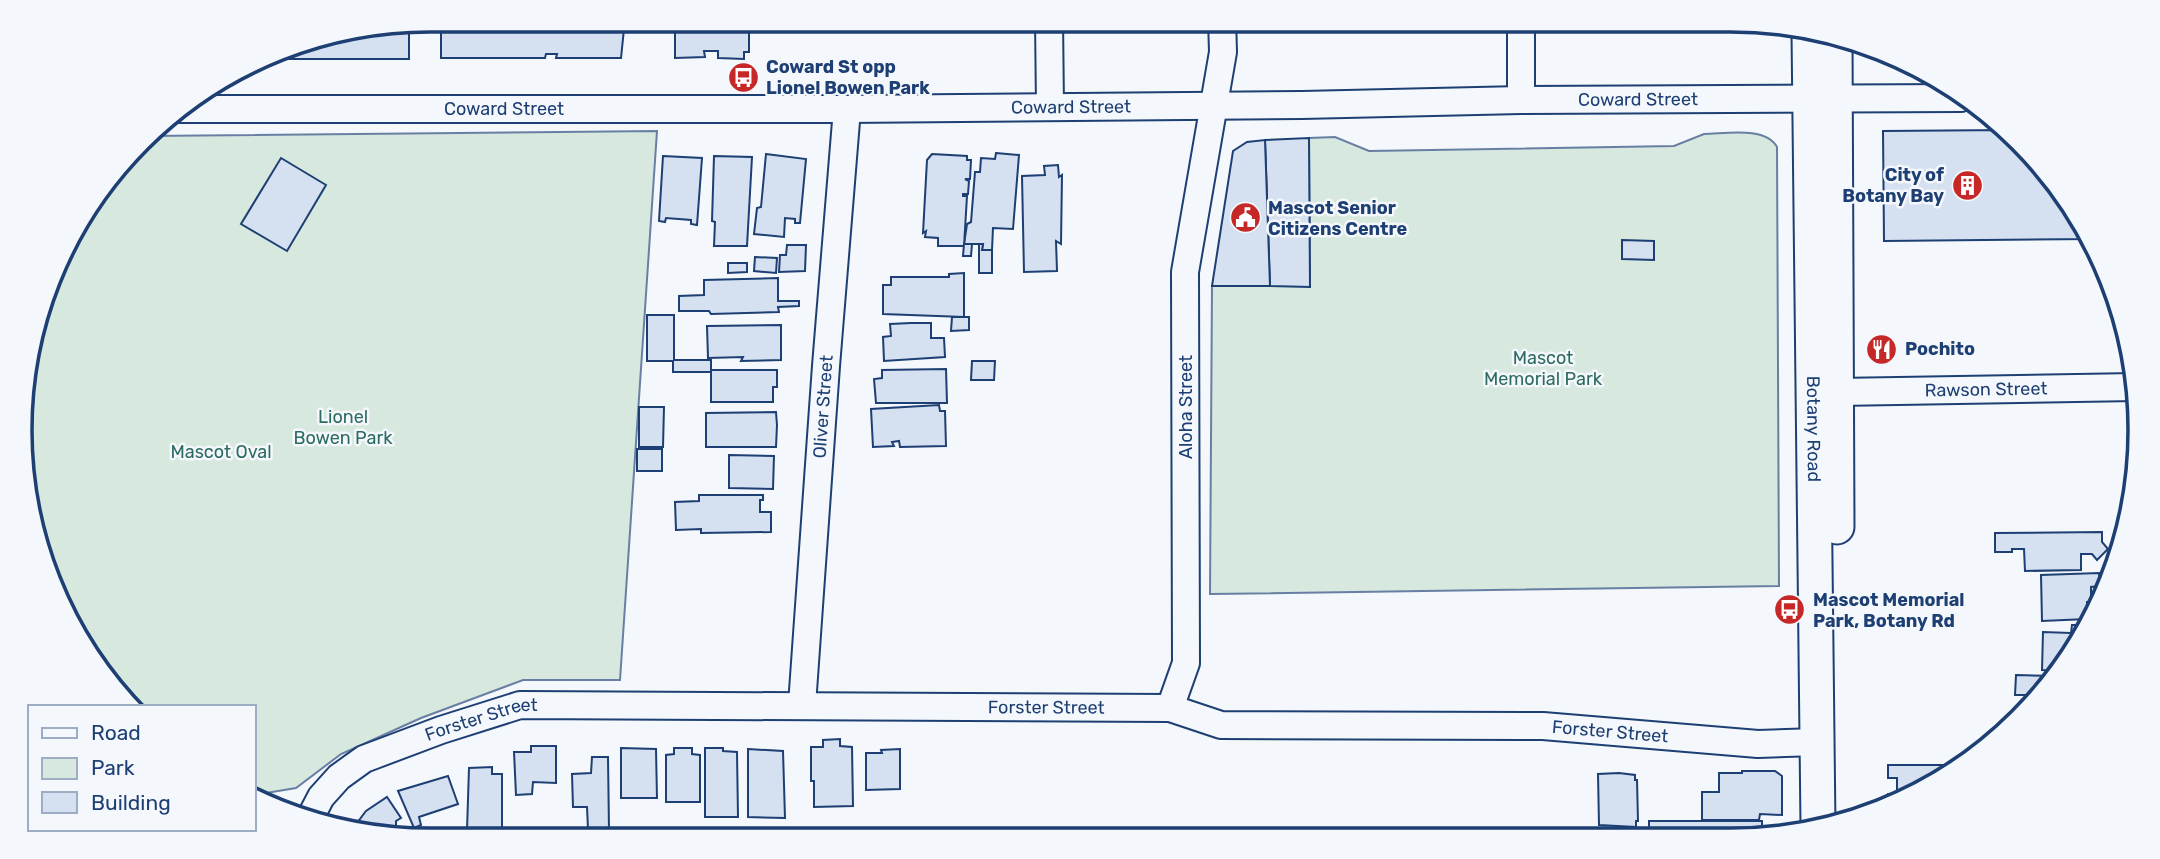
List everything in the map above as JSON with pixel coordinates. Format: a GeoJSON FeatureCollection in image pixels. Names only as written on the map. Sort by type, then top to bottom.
{"type":"FeatureCollection","features":[{"type":"Feature","properties":{"kind":"main road","name":"Botany Road"},"geometry":{"type":"LineString","coordinates":[[1810,40],[1822,100],[1837,392],[1839,812]]}},
{"type":"Feature","properties":{"kind":"main road","name":"Botany Road"},"geometry":{"type":"LineString","coordinates":[[1818,818],[1822,100],[1833,45]]}},
{"type":"Feature","properties":{"kind":"street"},"geometry":{"type":"LineString","coordinates":[[1049,32],[1049,107]]}},
{"type":"Feature","properties":{"kind":"street","name":"Aloha Street"},"geometry":{"type":"LineString","coordinates":[[1170,708],[1186,663],[1185,272],[1223,52],[1222,32]]}},
{"type":"Feature","properties":{"kind":"street"},"geometry":{"type":"LineString","coordinates":[[1521,32],[1521,100]]}},
{"type":"Feature","properties":{"kind":"street","name":"Coward Street"},"geometry":{"type":"LineString","coordinates":[[194,109],[846,109],[1521,100],[1951,98]]}},
{"type":"Feature","properties":{"kind":"street","name":"Oliver Street"},"geometry":{"type":"LineString","coordinates":[[802,705],[846,109]]}},
{"type":"Feature","properties":{"kind":"street","name":"Rawson Street"},"geometry":{"type":"LineString","coordinates":[[1837,392],[2126,387]]}},
{"type":"Feature","properties":{"kind":"street","name":"Forster Street"},"geometry":{"type":"LineString","coordinates":[[314,810],[321,797],[339,776],[364,759],[441,730],[520,705],[1170,708],[1221,725],[1543,726],[1758,744],[1818,741]]}},
{"type":"Feature","properties":{"kind":"green space","name":"Lionel Bowen Park"},"geometry":{"type":"Polygon","coordinates":[[[657,131],[620,680],[523,680],[421,718],[341,754],[296,788],[268,793],[256,787],[256,705],[142,705],[130,692],[85,628],[53,557],[45,533],[35,481],[32,403],[45,326],[73,253],[114,187],[161,136],[657,131]]]}},
{"type":"Feature","properties":{"kind":"green space","name":"Mascot Memorial Park"},"geometry":{"type":"Polygon","coordinates":[[[1704,134],[1754,134],[1771,140],[1777,147],[1779,586],[1210,594],[1212,286],[1310,286],[1309,138],[1335,137],[1369,151],[1674,146],[1704,134]]]}},
{"type":"Feature","properties":{"kind":"building"},"geometry":{"type":"Polygon","coordinates":[[[409,32],[409,59],[285,59],[352,39],[409,32]]]}},
{"type":"Feature","properties":{"kind":"building"},"geometry":{"type":"Polygon","coordinates":[[[441,32],[624,32],[621,58],[556,58],[557,54],[546,54],[545,58],[441,58],[441,32]]]}},
{"type":"Feature","properties":{"kind":"building"},"geometry":{"type":"Polygon","coordinates":[[[675,32],[749,32],[749,52],[744,52],[744,59],[718,58],[718,51],[704,51],[705,57],[675,58],[675,32]]]}},
{"type":"Feature","properties":{"kind":"building","name":"City of Botany Bay"},"geometry":{"type":"Polygon","coordinates":[[[1993,130],[2046,187],[2079,239],[1884,241],[1883,131],[1993,130]]]}},
{"type":"Feature","properties":{"kind":"building"},"geometry":{"type":"Polygon","coordinates":[[[1309,138],[1310,287],[1270,286],[1265,140],[1309,138]]]}},
{"type":"Feature","properties":{"kind":"building","name":"Mascot Senior Citizens Centre"},"geometry":{"type":"Polygon","coordinates":[[[1265,140],[1270,286],[1212,286],[1233,151],[1247,142],[1265,140]]]}},
{"type":"Feature","properties":{"kind":"building"},"geometry":{"type":"Polygon","coordinates":[[[996,153],[1019,155],[1013,229],[993,228],[992,250],[982,250],[983,244],[964,244],[967,224],[971,222],[975,172],[980,172],[981,158],[995,159],[996,153]]]}},
{"type":"Feature","properties":{"kind":"building"},"geometry":{"type":"Polygon","coordinates":[[[766,154],[806,159],[800,223],[795,223],[795,219],[785,218],[784,237],[754,234],[757,208],[761,207],[766,154]]]}},
{"type":"Feature","properties":{"kind":"building"},"geometry":{"type":"Polygon","coordinates":[[[932,154],[967,156],[967,160],[971,160],[970,179],[965,179],[969,181],[968,194],[963,194],[967,196],[964,246],[938,246],[938,238],[925,237],[926,231],[923,233],[927,160],[932,154]]]}},
{"type":"Feature","properties":{"kind":"building"},"geometry":{"type":"Polygon","coordinates":[[[663,156],[702,158],[697,225],[691,224],[691,220],[666,218],[665,222],[659,221],[663,156]]]}},
{"type":"Feature","properties":{"kind":"building"},"geometry":{"type":"Polygon","coordinates":[[[714,156],[752,157],[747,246],[714,246],[714,156]]]}},
{"type":"Feature","properties":{"kind":"building"},"geometry":{"type":"Polygon","coordinates":[[[281,158],[326,185],[287,251],[241,224],[281,158]]]}},
{"type":"Feature","properties":{"kind":"building"},"geometry":{"type":"Polygon","coordinates":[[[1058,165],[1059,177],[1062,175],[1061,244],[1056,241],[1057,271],[1024,272],[1022,176],[1045,175],[1044,166],[1058,165]]]}},
{"type":"Feature","properties":{"kind":"building"},"geometry":{"type":"Polygon","coordinates":[[[1622,240],[1654,241],[1654,260],[1622,259],[1622,240]]]}},
{"type":"Feature","properties":{"kind":"building"},"geometry":{"type":"Polygon","coordinates":[[[964,244],[972,244],[971,256],[963,256],[964,244]]]}},
{"type":"Feature","properties":{"kind":"building"},"geometry":{"type":"Polygon","coordinates":[[[979,244],[983,244],[982,250],[992,250],[992,273],[979,273],[979,244]]]}},
{"type":"Feature","properties":{"kind":"building"},"geometry":{"type":"Polygon","coordinates":[[[787,245],[806,245],[805,271],[779,272],[780,255],[786,255],[787,245]]]}},
{"type":"Feature","properties":{"kind":"building"},"geometry":{"type":"Polygon","coordinates":[[[755,257],[777,258],[776,273],[754,271],[755,257]]]}},
{"type":"Feature","properties":{"kind":"building"},"geometry":{"type":"Polygon","coordinates":[[[728,263],[747,263],[747,272],[728,273],[728,263]]]}},
{"type":"Feature","properties":{"kind":"building"},"geometry":{"type":"Polygon","coordinates":[[[964,273],[964,317],[883,314],[883,285],[891,285],[891,277],[949,277],[949,274],[964,273]]]}},
{"type":"Feature","properties":{"kind":"building"},"geometry":{"type":"Polygon","coordinates":[[[778,278],[778,301],[799,301],[799,306],[778,307],[779,312],[711,314],[709,311],[679,311],[679,296],[704,295],[704,280],[778,278]]]}},
{"type":"Feature","properties":{"kind":"building"},"geometry":{"type":"Polygon","coordinates":[[[647,315],[674,315],[674,360],[711,360],[711,372],[673,372],[673,361],[647,361],[647,315]]]}},
{"type":"Feature","properties":{"kind":"building"},"geometry":{"type":"Polygon","coordinates":[[[952,317],[969,317],[969,330],[951,331],[952,317]]]}},
{"type":"Feature","properties":{"kind":"building"},"geometry":{"type":"Polygon","coordinates":[[[931,323],[931,338],[944,338],[945,357],[884,361],[883,337],[891,336],[890,324],[931,323]]]}},
{"type":"Feature","properties":{"kind":"building"},"geometry":{"type":"Polygon","coordinates":[[[781,325],[781,360],[708,358],[707,326],[781,325]]]}},
{"type":"Feature","properties":{"kind":"building"},"geometry":{"type":"Polygon","coordinates":[[[972,361],[995,361],[994,380],[971,380],[972,361]]]}},
{"type":"Feature","properties":{"kind":"building"},"geometry":{"type":"Polygon","coordinates":[[[946,369],[947,403],[876,403],[874,379],[882,378],[882,370],[946,369]]]}},
{"type":"Feature","properties":{"kind":"building"},"geometry":{"type":"Polygon","coordinates":[[[711,370],[777,370],[777,387],[773,387],[773,402],[711,402],[711,370]]]}},
{"type":"Feature","properties":{"kind":"building"},"geometry":{"type":"Polygon","coordinates":[[[939,405],[940,411],[945,411],[946,446],[900,447],[899,441],[892,442],[894,446],[873,447],[871,409],[939,405]]]}},
{"type":"Feature","properties":{"kind":"building"},"geometry":{"type":"Polygon","coordinates":[[[639,407],[664,407],[663,447],[639,447],[639,407]]]}},
{"type":"Feature","properties":{"kind":"building"},"geometry":{"type":"Polygon","coordinates":[[[776,412],[776,447],[706,447],[706,413],[776,412]]]}},
{"type":"Feature","properties":{"kind":"building"},"geometry":{"type":"Polygon","coordinates":[[[637,449],[662,449],[662,471],[637,471],[637,449]]]}},
{"type":"Feature","properties":{"kind":"building"},"geometry":{"type":"Polygon","coordinates":[[[729,455],[774,456],[773,489],[729,488],[729,455]]]}},
{"type":"Feature","properties":{"kind":"building"},"geometry":{"type":"Polygon","coordinates":[[[699,495],[763,495],[760,512],[771,512],[771,532],[701,533],[701,529],[676,530],[675,502],[699,501],[699,495]]]}},
{"type":"Feature","properties":{"kind":"building"},"geometry":{"type":"Polygon","coordinates":[[[2102,532],[2102,542],[2108,549],[2097,560],[2092,554],[2081,554],[2081,570],[2025,571],[2024,549],[1995,552],[1995,533],[2102,532]]]}},
{"type":"Feature","properties":{"kind":"building"},"geometry":{"type":"Polygon","coordinates":[[[2099,573],[2098,582],[2096,586],[2091,587],[2091,597],[2080,619],[2042,621],[2041,575],[2099,573]]]}},
{"type":"Feature","properties":{"kind":"building"},"geometry":{"type":"Polygon","coordinates":[[[2072,625],[2077,625],[2047,670],[2042,670],[2043,632],[2071,633],[2072,625]]]}},
{"type":"Feature","properties":{"kind":"building"},"geometry":{"type":"Polygon","coordinates":[[[2016,675],[2043,676],[2025,697],[2025,695],[2015,695],[2016,675]]]}},
{"type":"Feature","properties":{"kind":"building"},"geometry":{"type":"Polygon","coordinates":[[[840,739],[840,746],[852,747],[853,806],[814,807],[811,747],[823,747],[823,740],[840,739]]]}},
{"type":"Feature","properties":{"kind":"building"},"geometry":{"type":"Polygon","coordinates":[[[531,746],[556,746],[556,783],[533,782],[532,794],[516,795],[514,752],[531,752],[531,746]]]}},
{"type":"Feature","properties":{"kind":"building"},"geometry":{"type":"Polygon","coordinates":[[[621,748],[656,749],[657,798],[621,798],[621,748]]]}},
{"type":"Feature","properties":{"kind":"building"},"geometry":{"type":"Polygon","coordinates":[[[674,748],[692,748],[692,754],[700,755],[700,802],[666,802],[666,755],[674,754],[674,748]]]}},
{"type":"Feature","properties":{"kind":"building"},"geometry":{"type":"Polygon","coordinates":[[[705,748],[723,748],[723,751],[737,752],[738,817],[705,817],[705,748]]]}},
{"type":"Feature","properties":{"kind":"building"},"geometry":{"type":"Polygon","coordinates":[[[748,749],[783,751],[785,818],[748,817],[748,749]]]}},
{"type":"Feature","properties":{"kind":"building"},"geometry":{"type":"Polygon","coordinates":[[[900,749],[900,789],[866,790],[866,753],[900,749]]]}},
{"type":"Feature","properties":{"kind":"building"},"geometry":{"type":"Polygon","coordinates":[[[592,757],[608,757],[609,828],[588,828],[587,807],[573,807],[572,774],[591,773],[592,757]]]}},
{"type":"Feature","properties":{"kind":"building"},"geometry":{"type":"Polygon","coordinates":[[[1888,765],[1944,765],[1897,791],[1897,778],[1888,778],[1888,765]]]}},
{"type":"Feature","properties":{"kind":"building"},"geometry":{"type":"Polygon","coordinates":[[[492,767],[492,774],[502,774],[502,828],[467,828],[469,768],[492,767]]]}},
{"type":"Feature","properties":{"kind":"building"},"geometry":{"type":"Polygon","coordinates":[[[1775,771],[1782,776],[1782,815],[1760,814],[1759,820],[1702,820],[1702,792],[1719,792],[1719,773],[1775,771]]]}},
{"type":"Feature","properties":{"kind":"building"},"geometry":{"type":"Polygon","coordinates":[[[1598,774],[1635,775],[1637,780],[1636,827],[1599,825],[1598,774]]]}},
{"type":"Feature","properties":{"kind":"building"},"geometry":{"type":"Polygon","coordinates":[[[448,776],[458,804],[419,817],[421,825],[414,827],[398,791],[448,776]]]}},
{"type":"Feature","properties":{"kind":"building"},"geometry":{"type":"Polygon","coordinates":[[[387,797],[401,818],[396,821],[396,826],[358,821],[366,811],[387,797]]]}},
{"type":"Feature","properties":{"kind":"building"},"geometry":{"type":"Polygon","coordinates":[[[1649,821],[1762,821],[1762,826],[1757,827],[1649,828],[1649,821]]]}},
{"type":"Feature","properties":{"kind":"place","name":"Coward St opp Lionel Bowen Park"},"geometry":{"type":"Point","coordinates":[743,77]}},
{"type":"Feature","properties":{"kind":"place","name":"City of Botany Bay"},"geometry":{"type":"Point","coordinates":[1967,185]}},
{"type":"Feature","properties":{"kind":"place","name":"Mascot Senior Citizens Centre"},"geometry":{"type":"Point","coordinates":[1245,218]}},
{"type":"Feature","properties":{"kind":"place","name":"Pochito"},"geometry":{"type":"Point","coordinates":[1882,349]}},
{"type":"Feature","properties":{"kind":"place","name":"Mascot Memorial Park, Botany Rd"},"geometry":{"type":"Point","coordinates":[1790,610]}},
{"type":"Feature","properties":{"kind":"park label","name":"Mascot Oval"},"geometry":{"type":"Point","coordinates":[221,452]}}]}
